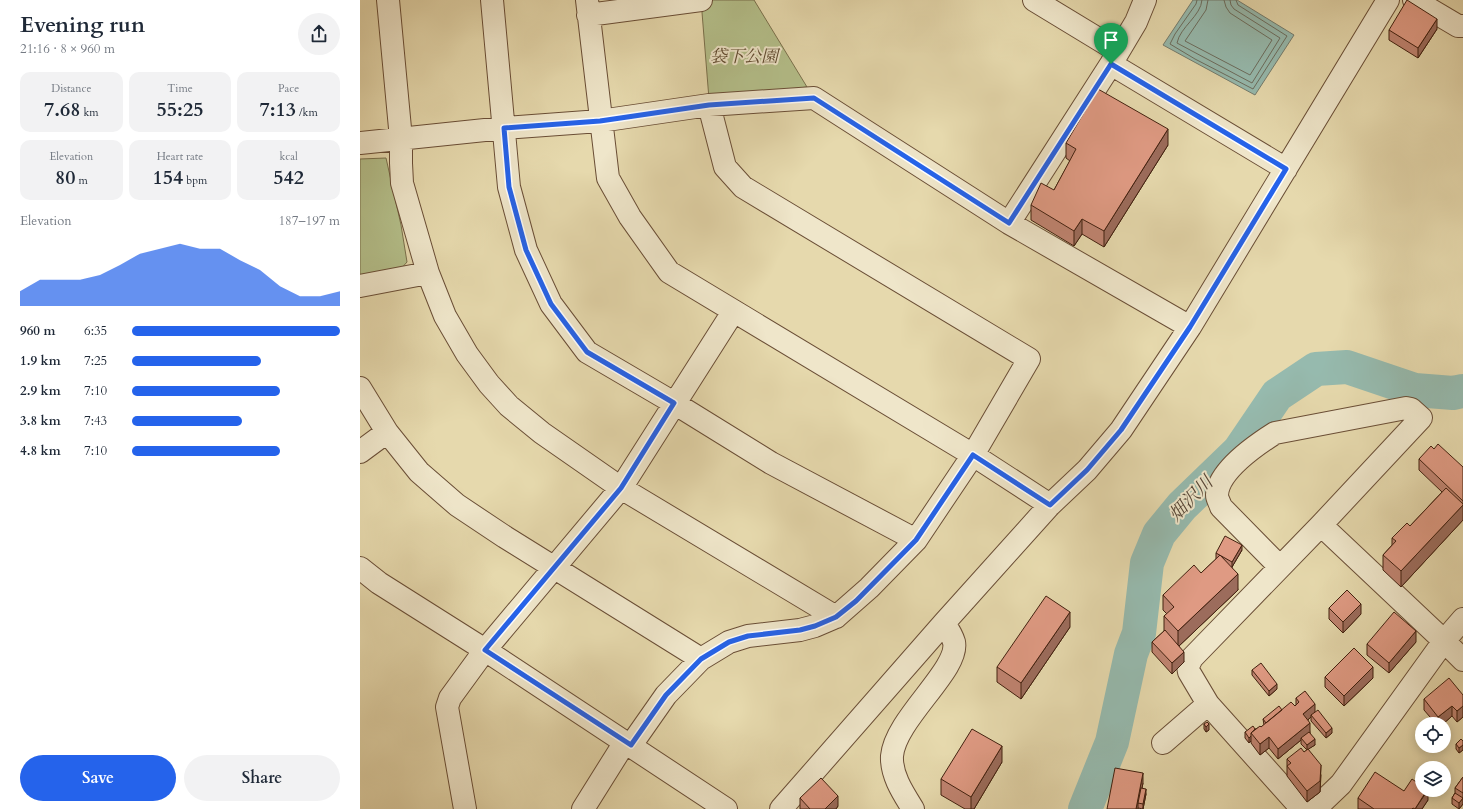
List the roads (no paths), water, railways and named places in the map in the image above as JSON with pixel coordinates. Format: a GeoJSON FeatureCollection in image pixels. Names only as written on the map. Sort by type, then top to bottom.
{"type":"FeatureCollection","features":[{"type":"Feature","properties":{"kind":"street"},"geometry":{"type":"LineString","coordinates":[[388,0],[402,139],[402,183],[428,274],[445,316],[467,354],[489,384],[509,406],[542,433],[621,488],[836,617]]}},
{"type":"Feature","properties":{"kind":"street"},"geometry":{"type":"LineString","coordinates":[[492,0],[509,187],[526,250],[551,304],[587,352],[674,403],[771,463],[916,540]]}},
{"type":"Feature","properties":{"kind":"street"},"geometry":{"type":"LineString","coordinates":[[701,0],[588,7],[600,121],[608,178],[630,217],[669,272],[733,312],[973,455],[1050,505]]}},
{"type":"Feature","properties":{"kind":"street"},"geometry":{"type":"LineString","coordinates":[[1034,0],[1114,57],[1286,169]]}},
{"type":"Feature","properties":{"kind":"street"},"geometry":{"type":"LineString","coordinates":[[1009,223],[1136,22],[1145,0]]}},
{"type":"Feature","properties":{"kind":"street"},"geometry":{"type":"LineString","coordinates":[[781,809],[944,623],[1050,505],[1087,470],[1121,430],[1190,327],[1388,0]]}},
{"type":"Feature","properties":{"kind":"street"},"geometry":{"type":"LineString","coordinates":[[1414,0],[1458,26],[1463,26]]}},
{"type":"Feature","properties":{"kind":"street"},"geometry":{"type":"LineString","coordinates":[[360,143],[504,128],[600,121],[709,105],[814,98],[1009,223],[1190,327]]}},
{"type":"Feature","properties":{"kind":"street"},"geometry":{"type":"LineString","coordinates":[[583,809],[628,743],[666,695],[701,659],[729,642],[748,636],[800,630],[815,626],[836,617],[865,593],[916,540],[973,455],[1029,359],[743,187],[725,167],[709,105]]}},
{"type":"Feature","properties":{"kind":"street"},"geometry":{"type":"LineString","coordinates":[[360,286],[428,274]]}},
{"type":"Feature","properties":{"kind":"street"},"geometry":{"type":"LineString","coordinates":[[466,809],[447,707],[450,698],[485,650],[621,488],[733,312]]}},
{"type":"Feature","properties":{"kind":"street"},"geometry":{"type":"LineString","coordinates":[[360,388],[387,432],[419,472],[457,504],[505,537],[701,659]]}},
{"type":"Feature","properties":{"kind":"street"},"geometry":{"type":"LineString","coordinates":[[1280,567],[1221,507],[1216,496],[1220,483],[1235,463],[1258,444],[1275,433],[1411,408],[1421,418],[1321,525],[1192,658],[1188,666],[1189,672],[1208,704],[1302,809]]}},
{"type":"Feature","properties":{"kind":"street"},"geometry":{"type":"LineString","coordinates":[[360,452],[387,432]]}},
{"type":"Feature","properties":{"kind":"street"},"geometry":{"type":"LineString","coordinates":[[1321,525],[1463,660]]}},
{"type":"Feature","properties":{"kind":"street"},"geometry":{"type":"LineString","coordinates":[[360,568],[369,585],[485,650],[726,809]]}},
{"type":"Feature","properties":{"kind":"street"},"geometry":{"type":"LineString","coordinates":[[1315,809],[1341,784],[1444,641],[1463,619]]}},
{"type":"Feature","properties":{"kind":"street"},"geometry":{"type":"LineString","coordinates":[[913,809],[899,787],[893,768],[892,757],[894,744],[904,725],[953,655],[954,643],[944,623]]}},
{"type":"Feature","properties":{"kind":"street"},"geometry":{"type":"LineString","coordinates":[[1163,743],[1208,704]]}},
{"type":"Feature","properties":{"kind":"water"},"geometry":{"type":"Polygon","coordinates":[[[1193,0],[1237,0],[1294,35],[1255,95],[1163,45],[1193,0]]]}},
{"type":"Feature","properties":{"kind":"waterway","name":"畑沢川"},"geometry":{"type":"LineString","coordinates":[[1085,809],[1112,742],[1131,654],[1139,633],[1147,563],[1159,534],[1182,506],[1239,451],[1277,395],[1316,369],[1347,367],[1415,390],[1453,393],[1463,391]]}},
{"type":"Feature","properties":{"kind":"park label","name":"袋下公園"},"geometry":{"type":"Point","coordinates":[744,56]}}]}
